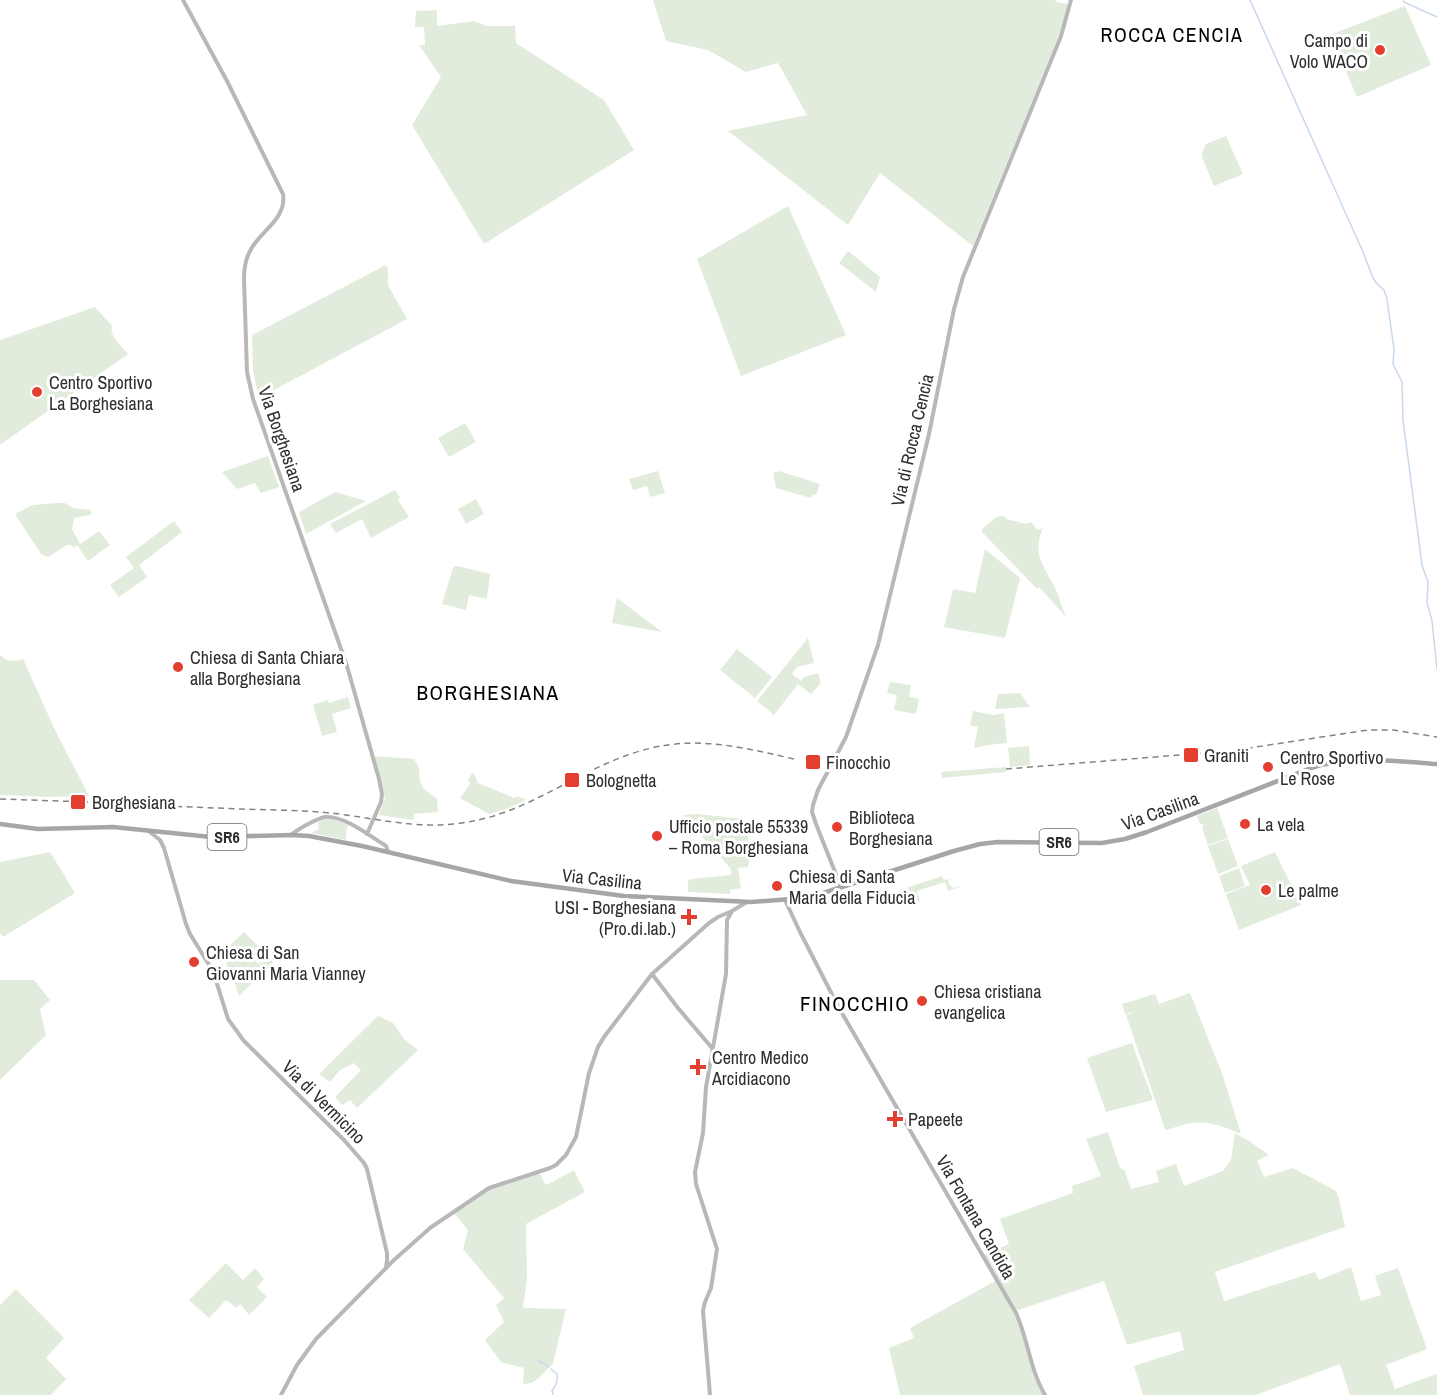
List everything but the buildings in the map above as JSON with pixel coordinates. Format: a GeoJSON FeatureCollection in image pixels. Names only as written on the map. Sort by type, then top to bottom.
{"type":"FeatureCollection","features":[{"type":"Feature","properties":{"kind":"main road","name":"Via Borghesiana"},"geometry":{"type":"LineString","coordinates":[[183,0],[227,81],[283,194],[284,203],[281,212],[249,252],[245,264],[248,379],[347,666],[379,779],[382,801],[367,834]]}},
{"type":"Feature","properties":{"kind":"main road","name":"Via di Rocca Cencia"},"geometry":{"type":"LineString","coordinates":[[841,887],[812,812],[813,802],[846,737],[879,643],[929,434],[953,312],[963,277],[1061,36],[1071,0]]}},
{"type":"Feature","properties":{"kind":"main road","name":"Via Casilina"},"geometry":{"type":"LineString","coordinates":[[0,824],[33,829],[105,826],[211,837],[291,835],[327,839],[511,881],[599,893],[748,902],[810,897],[983,843],[1096,843],[1125,839],[1330,762],[1357,760],[1437,764]]}},
{"type":"Feature","properties":{"kind":"main road"},"geometry":{"type":"LineString","coordinates":[[291,835],[327,817],[344,821],[367,834],[386,846],[388,852]]}},
{"type":"Feature","properties":{"kind":"main road","name":"Via di Vermicino"},"geometry":{"type":"LineString","coordinates":[[149,831],[160,840],[164,849]]}},
{"type":"Feature","properties":{"kind":"main road","name":"Via di Vermicino"},"geometry":{"type":"LineString","coordinates":[[160,840],[161,832]]}},
{"type":"Feature","properties":{"kind":"main road","name":"Via di Vermicino"},"geometry":{"type":"LineString","coordinates":[[161,832],[185,923],[213,971],[228,1021],[363,1162],[367,1169],[387,1253],[384,1270],[311,1345],[280,1395]]}},
{"type":"Feature","properties":{"kind":"main road","name":"Via Fontana Candida"},"geometry":{"type":"LineString","coordinates":[[785,900],[839,1008],[1017,1315],[1035,1374],[1045,1395]]}},
{"type":"Feature","properties":{"kind":"main road"},"geometry":{"type":"LineString","coordinates":[[384,1270],[433,1226],[485,1190],[548,1169],[562,1159],[577,1134],[589,1073],[598,1047],[608,1031],[652,974],[708,923],[748,902]]}},
{"type":"Feature","properties":{"kind":"main road"},"geometry":{"type":"LineString","coordinates":[[710,1395],[704,1308],[711,1288],[717,1249],[696,1186],[695,1173],[703,1133],[705,1095],[712,1048],[726,974],[727,920],[732,911]]}},
{"type":"Feature","properties":{"kind":"main road"},"geometry":{"type":"LineString","coordinates":[[652,974],[712,1048]]}},
{"type":"Feature","properties":{"kind":"main road"},"geometry":{"type":"LineString","coordinates":[[387,1253],[394,1260]]}},
{"type":"Feature","properties":{"kind":"main road"},"geometry":{"type":"LineString","coordinates":[[387,1261],[394,1260]]}},
{"type":"Feature","properties":{"kind":"green space"},"geometry":{"type":"Polygon","coordinates":[[[653,0],[1055,0],[1068,4],[1063,25],[973,246],[880,173],[848,225],[728,131],[807,115],[778,63],[746,72],[708,50],[666,41],[653,0]]]}},
{"type":"Feature","properties":{"kind":"green space","name":"Campo di Volo WACO"},"geometry":{"type":"Polygon","coordinates":[[[1405,6],[1431,65],[1357,97],[1330,35],[1405,6]]]}},
{"type":"Feature","properties":{"kind":"green space"},"geometry":{"type":"Polygon","coordinates":[[[437,10],[437,26],[474,21],[487,26],[515,26],[516,43],[604,100],[634,150],[484,244],[412,125],[441,77],[419,45],[425,45],[424,27],[415,27],[416,11],[437,10]]]}},
{"type":"Feature","properties":{"kind":"green space"},"geometry":{"type":"Polygon","coordinates":[[[1226,136],[1243,174],[1214,186],[1202,153],[1206,144],[1226,136]]]}},
{"type":"Feature","properties":{"kind":"green space"},"geometry":{"type":"Polygon","coordinates":[[[788,206],[846,335],[741,376],[697,259],[788,206]]]}},
{"type":"Feature","properties":{"kind":"green space"},"geometry":{"type":"Polygon","coordinates":[[[848,251],[880,277],[876,292],[839,263],[848,251]]]}},
{"type":"Feature","properties":{"kind":"green space"},"geometry":{"type":"Polygon","coordinates":[[[386,265],[388,285],[407,319],[259,398],[253,371],[252,335],[386,265]]]}},
{"type":"Feature","properties":{"kind":"green space","name":"Centro Sportivo La Borghesiana"},"geometry":{"type":"Polygon","coordinates":[[[95,307],[112,326],[114,338],[128,354],[0,445],[0,340],[95,307]]]}},
{"type":"Feature","properties":{"kind":"green space"},"geometry":{"type":"Polygon","coordinates":[[[465,423],[476,442],[449,457],[438,438],[465,423]]]}},
{"type":"Feature","properties":{"kind":"green space"},"geometry":{"type":"Polygon","coordinates":[[[268,456],[279,487],[261,493],[255,483],[237,489],[222,472],[268,456]]]}},
{"type":"Feature","properties":{"kind":"green space"},"geometry":{"type":"Polygon","coordinates":[[[658,471],[665,493],[650,497],[647,486],[633,490],[629,479],[658,471]]]}},
{"type":"Feature","properties":{"kind":"green space"},"geometry":{"type":"Polygon","coordinates":[[[779,471],[820,484],[816,495],[813,494],[811,498],[776,488],[773,473],[779,471]]]}},
{"type":"Feature","properties":{"kind":"green space"},"geometry":{"type":"Polygon","coordinates":[[[395,490],[400,498],[398,500],[409,517],[371,538],[362,519],[336,533],[330,524],[395,490]]]}},
{"type":"Feature","properties":{"kind":"green space"},"geometry":{"type":"Polygon","coordinates":[[[335,492],[366,501],[306,534],[299,512],[335,492]]]}},
{"type":"Feature","properties":{"kind":"green space"},"geometry":{"type":"Polygon","coordinates":[[[476,499],[484,514],[466,524],[458,509],[476,499]]]}},
{"type":"Feature","properties":{"kind":"green space"},"geometry":{"type":"Polygon","coordinates":[[[56,503],[91,510],[91,515],[74,518],[72,529],[80,544],[99,531],[110,545],[88,561],[77,545],[74,548],[67,545],[48,557],[41,554],[15,514],[33,505],[56,503]]]}},
{"type":"Feature","properties":{"kind":"green space"},"geometry":{"type":"Polygon","coordinates":[[[1000,516],[1027,524],[1032,523],[1038,530],[1043,528],[1038,546],[1039,553],[1066,617],[1039,587],[1037,589],[982,532],[982,529],[1000,516]]]}},
{"type":"Feature","properties":{"kind":"green space"},"geometry":{"type":"Polygon","coordinates":[[[174,521],[182,532],[139,565],[147,577],[119,597],[110,585],[134,568],[126,557],[174,521]]]}},
{"type":"Feature","properties":{"kind":"green space"},"geometry":{"type":"Polygon","coordinates":[[[985,549],[1020,578],[1005,638],[944,627],[953,589],[975,593],[985,549]]]}},
{"type":"Feature","properties":{"kind":"green space"},"geometry":{"type":"Polygon","coordinates":[[[455,566],[490,574],[487,599],[469,595],[466,610],[442,604],[455,566]]]}},
{"type":"Feature","properties":{"kind":"green space"},"geometry":{"type":"Polygon","coordinates":[[[617,598],[662,632],[612,623],[617,598]]]}},
{"type":"Feature","properties":{"kind":"green space"},"geometry":{"type":"Polygon","coordinates":[[[808,638],[814,663],[797,667],[792,674],[801,681],[804,677],[818,673],[821,683],[811,694],[798,684],[774,715],[757,701],[808,638]]]}},
{"type":"Feature","properties":{"kind":"green space"},"geometry":{"type":"Polygon","coordinates":[[[737,649],[772,677],[755,698],[720,670],[737,649]]]}},
{"type":"Feature","properties":{"kind":"green space"},"geometry":{"type":"Polygon","coordinates":[[[0,655],[11,661],[23,659],[55,730],[89,796],[0,795],[0,655]]]}},
{"type":"Feature","properties":{"kind":"green space"},"geometry":{"type":"Polygon","coordinates":[[[890,682],[911,685],[909,697],[919,699],[916,714],[894,710],[897,695],[887,693],[890,682]]]}},
{"type":"Feature","properties":{"kind":"green space"},"geometry":{"type":"Polygon","coordinates":[[[1020,693],[1030,707],[995,709],[998,694],[1020,693]]]}},
{"type":"Feature","properties":{"kind":"green space"},"geometry":{"type":"Polygon","coordinates":[[[348,697],[351,708],[332,714],[337,732],[322,736],[313,705],[348,697]]]}},
{"type":"Feature","properties":{"kind":"green space"},"geometry":{"type":"Polygon","coordinates":[[[973,711],[994,715],[1004,713],[1007,743],[974,748],[978,727],[970,725],[973,711]]]}},
{"type":"Feature","properties":{"kind":"green space"},"geometry":{"type":"Polygon","coordinates":[[[1029,746],[1030,765],[1010,767],[1008,748],[1029,746]]]}},
{"type":"Feature","properties":{"kind":"green space"},"geometry":{"type":"Polygon","coordinates":[[[374,756],[414,759],[419,768],[420,781],[424,789],[437,799],[438,812],[414,814],[413,820],[379,815],[385,798],[374,756]]]}},
{"type":"Feature","properties":{"kind":"green space"},"geometry":{"type":"Polygon","coordinates":[[[1006,767],[1006,772],[942,778],[941,772],[1006,767]]]}},
{"type":"Feature","properties":{"kind":"green space"},"geometry":{"type":"Polygon","coordinates":[[[473,772],[478,783],[514,798],[517,796],[526,800],[489,814],[460,798],[470,784],[468,780],[473,772]]]}},
{"type":"Feature","properties":{"kind":"green space"},"geometry":{"type":"Polygon","coordinates":[[[1217,808],[1228,838],[1208,845],[1202,828],[1204,826],[1200,824],[1197,816],[1217,808]]]}},
{"type":"Feature","properties":{"kind":"green space"},"geometry":{"type":"Polygon","coordinates":[[[697,814],[745,819],[749,833],[747,843],[753,844],[748,867],[738,868],[741,888],[730,890],[730,894],[688,892],[688,881],[691,879],[731,875],[731,869],[683,815],[697,814]]]}},
{"type":"Feature","properties":{"kind":"green space"},"geometry":{"type":"Polygon","coordinates":[[[329,818],[349,826],[346,840],[311,833],[319,829],[318,822],[329,818]]]}},
{"type":"Feature","properties":{"kind":"green space"},"geometry":{"type":"Polygon","coordinates":[[[1228,839],[1238,866],[1218,874],[1208,846],[1228,839]]]}},
{"type":"Feature","properties":{"kind":"green space"},"geometry":{"type":"Polygon","coordinates":[[[50,852],[75,893],[3,937],[0,933],[0,862],[50,852]]]}},
{"type":"Feature","properties":{"kind":"green space","name":"Le palme"},"geometry":{"type":"Polygon","coordinates":[[[1275,852],[1301,905],[1239,930],[1226,894],[1250,885],[1241,866],[1275,852]]]}},
{"type":"Feature","properties":{"kind":"green space"},"geometry":{"type":"Polygon","coordinates":[[[1239,868],[1245,886],[1225,893],[1219,876],[1239,868]]]}},
{"type":"Feature","properties":{"kind":"green space"},"geometry":{"type":"Polygon","coordinates":[[[942,876],[944,880],[948,879],[953,888],[960,887],[948,891],[945,882],[917,891],[920,901],[908,905],[903,889],[942,876]]]}},
{"type":"Feature","properties":{"kind":"green space"},"geometry":{"type":"Polygon","coordinates":[[[244,932],[260,948],[252,958],[259,964],[267,955],[273,962],[239,996],[226,963],[229,958],[224,951],[244,932]]]}},
{"type":"Feature","properties":{"kind":"green space"},"geometry":{"type":"Polygon","coordinates":[[[0,980],[34,980],[50,1000],[40,1009],[46,1035],[0,1080],[0,980]]]}},
{"type":"Feature","properties":{"kind":"green space"},"geometry":{"type":"Polygon","coordinates":[[[1190,993],[1223,1076],[1241,1134],[1222,1126],[1205,1123],[1165,1129],[1126,1015],[1135,1012],[1125,1014],[1122,1004],[1155,994],[1159,1004],[1190,993]]]}},
{"type":"Feature","properties":{"kind":"green space"},"geometry":{"type":"Polygon","coordinates":[[[378,1016],[393,1023],[404,1039],[418,1050],[357,1108],[350,1100],[342,1105],[335,1097],[361,1070],[354,1063],[340,1070],[330,1082],[319,1074],[378,1016]]]}},
{"type":"Feature","properties":{"kind":"green space"},"geometry":{"type":"Polygon","coordinates":[[[1132,1043],[1153,1100],[1106,1112],[1087,1058],[1132,1043]]]}},
{"type":"Feature","properties":{"kind":"green space"},"geometry":{"type":"Polygon","coordinates":[[[1108,1132],[1120,1168],[1125,1171],[1131,1189],[1159,1182],[1156,1171],[1176,1164],[1184,1186],[1223,1171],[1231,1160],[1235,1133],[1269,1155],[1257,1161],[1264,1177],[1293,1168],[1336,1191],[1345,1227],[1215,1272],[1224,1301],[1315,1272],[1319,1280],[1351,1267],[1361,1301],[1381,1295],[1375,1276],[1398,1268],[1427,1349],[1386,1365],[1395,1389],[1437,1374],[1437,1395],[1350,1395],[1340,1364],[1256,1395],[1143,1395],[1134,1366],[1184,1350],[1180,1331],[1127,1345],[1104,1281],[1015,1311],[1045,1395],[900,1395],[889,1348],[914,1338],[910,1328],[997,1280],[983,1255],[1009,1244],[1000,1219],[1073,1193],[1072,1186],[1101,1176],[1086,1139],[1108,1132]]]}},
{"type":"Feature","properties":{"kind":"green space"},"geometry":{"type":"Polygon","coordinates":[[[574,1170],[585,1192],[526,1224],[527,1280],[523,1308],[566,1309],[553,1363],[532,1383],[523,1384],[524,1368],[501,1362],[485,1340],[504,1322],[496,1305],[504,1298],[463,1249],[468,1230],[453,1212],[489,1188],[539,1172],[546,1185],[574,1170]]]}},
{"type":"Feature","properties":{"kind":"green space"},"geometry":{"type":"Polygon","coordinates":[[[226,1263],[243,1280],[255,1268],[264,1279],[257,1287],[267,1297],[249,1315],[240,1304],[237,1308],[226,1300],[209,1318],[189,1300],[226,1263]]]}},
{"type":"Feature","properties":{"kind":"green space"},"geometry":{"type":"Polygon","coordinates":[[[16,1289],[64,1338],[46,1358],[66,1379],[51,1395],[0,1395],[0,1305],[16,1289]]]}},
{"type":"Feature","properties":{"kind":"waterway"},"geometry":{"type":"LineString","coordinates":[[1250,0],[1373,278],[1384,290],[1387,299],[1394,349],[1393,364],[1402,382],[1403,420],[1422,565],[1428,582],[1427,602],[1432,621],[1437,669]]}},
{"type":"Feature","properties":{"kind":"waterway"},"geometry":{"type":"LineString","coordinates":[[1403,0],[1437,17]]}},
{"type":"Feature","properties":{"kind":"waterway"},"geometry":{"type":"LineString","coordinates":[[538,1361],[549,1367]]}},
{"type":"Feature","properties":{"kind":"waterway"},"geometry":{"type":"LineString","coordinates":[[551,1369],[557,1374],[553,1395]]}},
{"type":"Feature","properties":{"kind":"railway"},"geometry":{"type":"LineString","coordinates":[[1006,769],[1229,751],[1368,730],[1393,730],[1437,737]]}},
{"type":"Feature","properties":{"kind":"railway"},"geometry":{"type":"LineString","coordinates":[[92,804],[309,811],[419,825],[453,824],[500,814],[521,806],[603,765],[648,749],[689,743],[710,744],[750,749],[794,759]]}},
{"type":"Feature","properties":{"kind":"railway"},"geometry":{"type":"LineString","coordinates":[[0,799],[88,802]]}},
{"type":"Feature","properties":{"kind":"place","name":"Campo di Volo WACO"},"geometry":{"type":"Point","coordinates":[1380,50]}},
{"type":"Feature","properties":{"kind":"place","name":"Centro Sportivo La Borghesiana"},"geometry":{"type":"Point","coordinates":[37,392]}},
{"type":"Feature","properties":{"kind":"place","name":"Chiesa di Santa Chiara alla Borghesiana"},"geometry":{"type":"Point","coordinates":[178,667]}},
{"type":"Feature","properties":{"kind":"place","name":"Graniti"},"geometry":{"type":"Point","coordinates":[1191,755]}},
{"type":"Feature","properties":{"kind":"place","name":"Finocchio"},"geometry":{"type":"Point","coordinates":[813,762]}},
{"type":"Feature","properties":{"kind":"place","name":"Centro Sportivo Le Rose"},"geometry":{"type":"Point","coordinates":[1268,767]}},
{"type":"Feature","properties":{"kind":"place","name":"Bolognetta"},"geometry":{"type":"Point","coordinates":[572,780]}},
{"type":"Feature","properties":{"kind":"place","name":"Borghesiana"},"geometry":{"type":"Point","coordinates":[78,802]}},
{"type":"Feature","properties":{"kind":"place","name":"La vela"},"geometry":{"type":"Point","coordinates":[1245,824]}},
{"type":"Feature","properties":{"kind":"place","name":"Biblioteca Borghesiana"},"geometry":{"type":"Point","coordinates":[837,827]}},
{"type":"Feature","properties":{"kind":"place","name":"Ufficio postale 55339 – Roma Borghesiana"},"geometry":{"type":"Point","coordinates":[657,836]}},
{"type":"Feature","properties":{"kind":"place","name":"Chiesa di Santa Maria della Fiducia"},"geometry":{"type":"Point","coordinates":[777,886]}},
{"type":"Feature","properties":{"kind":"place","name":"Le palme"},"geometry":{"type":"Point","coordinates":[1266,890]}},
{"type":"Feature","properties":{"kind":"place","name":"USI - Borghesiana (Pro.di.lab.)"},"geometry":{"type":"Point","coordinates":[689,917]}},
{"type":"Feature","properties":{"kind":"place","name":"Chiesa di San Giovanni Maria Vianney"},"geometry":{"type":"Point","coordinates":[194,962]}},
{"type":"Feature","properties":{"kind":"place","name":"Chiesa cristiana evangelica"},"geometry":{"type":"Point","coordinates":[922,1001]}},
{"type":"Feature","properties":{"kind":"place","name":"Centro Medico Arcidiacono"},"geometry":{"type":"Point","coordinates":[698,1067]}},
{"type":"Feature","properties":{"kind":"place","name":"Papeete"},"geometry":{"type":"Point","coordinates":[895,1119]}},
{"type":"Feature","properties":{"kind":"district","name":"ROCCA CENCIA"},"geometry":{"type":"Point","coordinates":[1172,34]}},
{"type":"Feature","properties":{"kind":"district","name":"BORGHESIANA"},"geometry":{"type":"Point","coordinates":[488,692]}},
{"type":"Feature","properties":{"kind":"district","name":"FINOCCHIO"},"geometry":{"type":"Point","coordinates":[855,1003]}}]}
